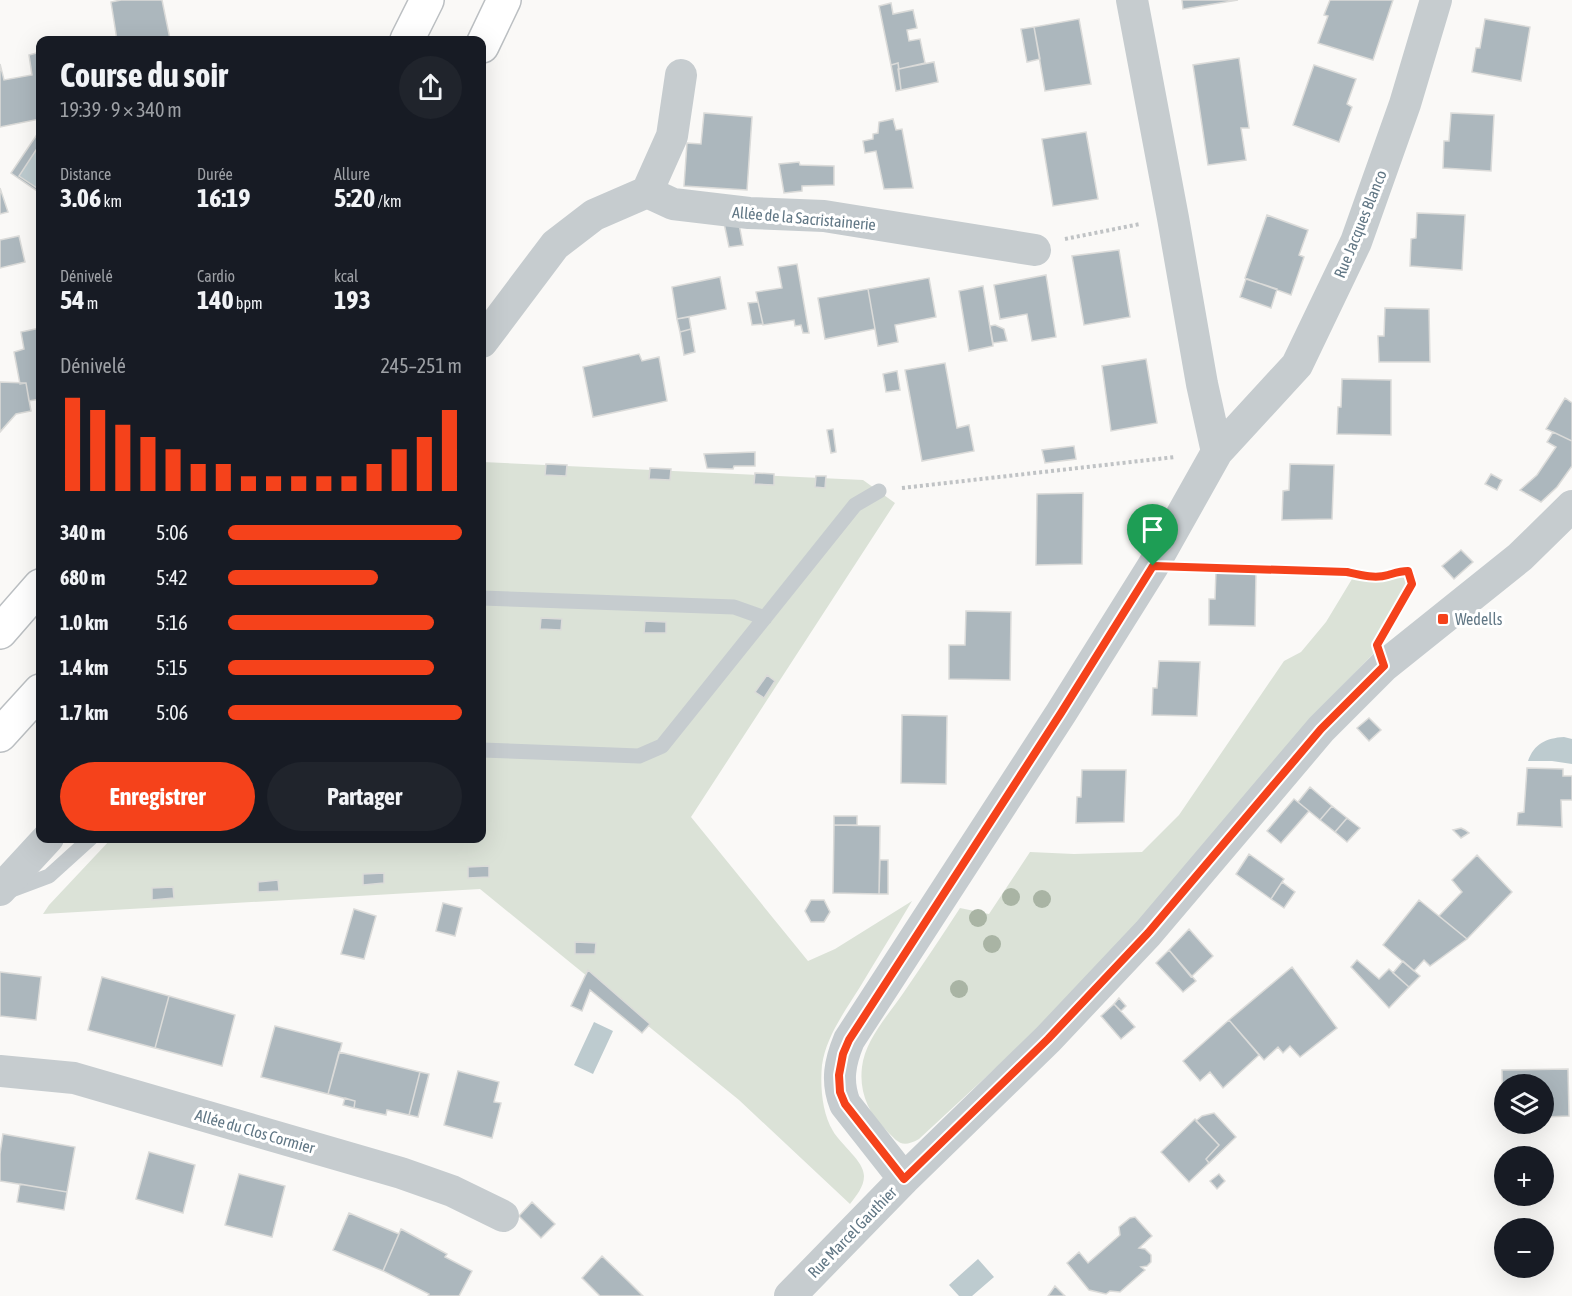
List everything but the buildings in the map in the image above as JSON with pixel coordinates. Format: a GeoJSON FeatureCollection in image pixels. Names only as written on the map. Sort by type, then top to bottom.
{"type":"FeatureCollection","features":[{"type":"Feature","properties":{"kind":"highway"},"geometry":{"type":"LineString","coordinates":[[409,36],[427,0]]}},
{"type":"Feature","properties":{"kind":"highway"},"geometry":{"type":"LineString","coordinates":[[486,38],[504,0]]}},
{"type":"Feature","properties":{"kind":"highway"},"geometry":{"type":"LineString","coordinates":[[0,632],[36,591]]}},
{"type":"Feature","properties":{"kind":"highway"},"geometry":{"type":"LineString","coordinates":[[0,735],[36,695]]}},
{"type":"Feature","properties":{"kind":"street"},"geometry":{"type":"LineString","coordinates":[[1132,0],[1202,384],[1217,452]]}},
{"type":"Feature","properties":{"kind":"street","name":"Rue Jacques Blanco"},"geometry":{"type":"LineString","coordinates":[[904,1179],[845,1104],[840,1092],[839,1075],[843,1054],[849,1040],[1061,713],[1153,566],[1217,452],[1297,365],[1356,242],[1405,104],[1436,0]]}},
{"type":"Feature","properties":{"kind":"street"},"geometry":{"type":"LineString","coordinates":[[486,337],[555,245],[594,215],[647,192],[672,136],[681,75]]}},
{"type":"Feature","properties":{"kind":"street","name":"Allée de la Sacristainerie"},"geometry":{"type":"LineString","coordinates":[[647,192],[673,204],[748,213],[824,216],[1035,250]]}},
{"type":"Feature","properties":{"kind":"street","name":"Rue Marcel Gauthier"},"geometry":{"type":"LineString","coordinates":[[790,1296],[904,1179],[1048,1039],[1148,933],[1321,729],[1384,666],[1520,557],[1572,506]]}},
{"type":"Feature","properties":{"kind":"street"},"geometry":{"type":"LineString","coordinates":[[0,892],[44,843]]}},
{"type":"Feature","properties":{"kind":"street","name":"Allée du Clos Cormier"},"geometry":{"type":"LineString","coordinates":[[0,1071],[85,1081],[401,1173],[452,1191],[503,1216]]}},
{"type":"Feature","properties":{"kind":"lane"},"geometry":{"type":"LineString","coordinates":[[486,750],[639,756],[662,746],[855,505],[879,491]]}},
{"type":"Feature","properties":{"kind":"lane"},"geometry":{"type":"LineString","coordinates":[[486,598],[734,607],[765,618]]}},
{"type":"Feature","properties":{"kind":"lane"},"geometry":{"type":"LineString","coordinates":[[0,892],[49,876],[85,843]]}},
{"type":"Feature","properties":{"kind":"path"},"geometry":{"type":"LineString","coordinates":[[1035,250],[1053,241],[1173,218]]}},
{"type":"Feature","properties":{"kind":"path"},"geometry":{"type":"LineString","coordinates":[[879,491],[1217,452]]}},
{"type":"Feature","properties":{"kind":"path"},"geometry":{"type":"LineString","coordinates":[[1153,566],[1347,572],[1369,577],[1408,571],[1412,584],[1395,614]]}},
{"type":"Feature","properties":{"kind":"shaded area"},"geometry":{"type":"Polygon","coordinates":[[[36,150],[36,187],[19,176],[36,150]]]}},
{"type":"Feature","properties":{"kind":"shaded area"},"geometry":{"type":"Polygon","coordinates":[[[486,462],[863,480],[895,503],[691,817],[808,961],[835,949],[912,901],[837,1024],[824,1055],[821,1082],[826,1116],[837,1136],[863,1170],[863,1184],[850,1204],[739,1100],[480,889],[43,914],[107,843],[486,843],[486,462]]]}},
{"type":"Feature","properties":{"kind":"shaded area"},"geometry":{"type":"Polygon","coordinates":[[[1406,578],[1408,586],[1377,636],[1374,653],[1320,709],[1133,930],[1030,1036],[919,1139],[904,1144],[893,1137],[869,1109],[863,1093],[861,1076],[864,1057],[878,1028],[960,908],[989,914],[1030,852],[1074,854],[1142,852],[1179,815],[1284,661],[1301,652],[1326,622],[1352,579],[1406,578]]]}},
{"type":"Feature","properties":{"kind":"shaded area"},"geometry":{"type":"Polygon","coordinates":[[[1564,737],[1572,739],[1572,764],[1528,761],[1541,743],[1564,737]]]}},
{"type":"Feature","properties":{"kind":"shaded area"},"geometry":{"type":"Polygon","coordinates":[[[594,1022],[613,1031],[593,1074],[574,1065],[594,1022]]]}},
{"type":"Feature","properties":{"kind":"shaded area"},"geometry":{"type":"Polygon","coordinates":[[[978,1259],[994,1277],[972,1296],[959,1296],[949,1285],[978,1259]]]}},
{"type":"Feature","properties":{"kind":"place","name":"Wedells"},"geometry":{"type":"Point","coordinates":[1443,619]}},
{"type":"Feature","properties":{"kind":"route"},"geometry":{"type":"LineString","coordinates":[[1153,566],[1347,572],[1369,577],[1408,571],[1412,584],[1377,645],[1384,666],[1321,729],[1148,933],[1048,1039],[904,1179],[845,1104],[840,1092],[839,1075],[843,1054],[849,1040],[885,982],[1061,713],[1153,566]]}}]}
